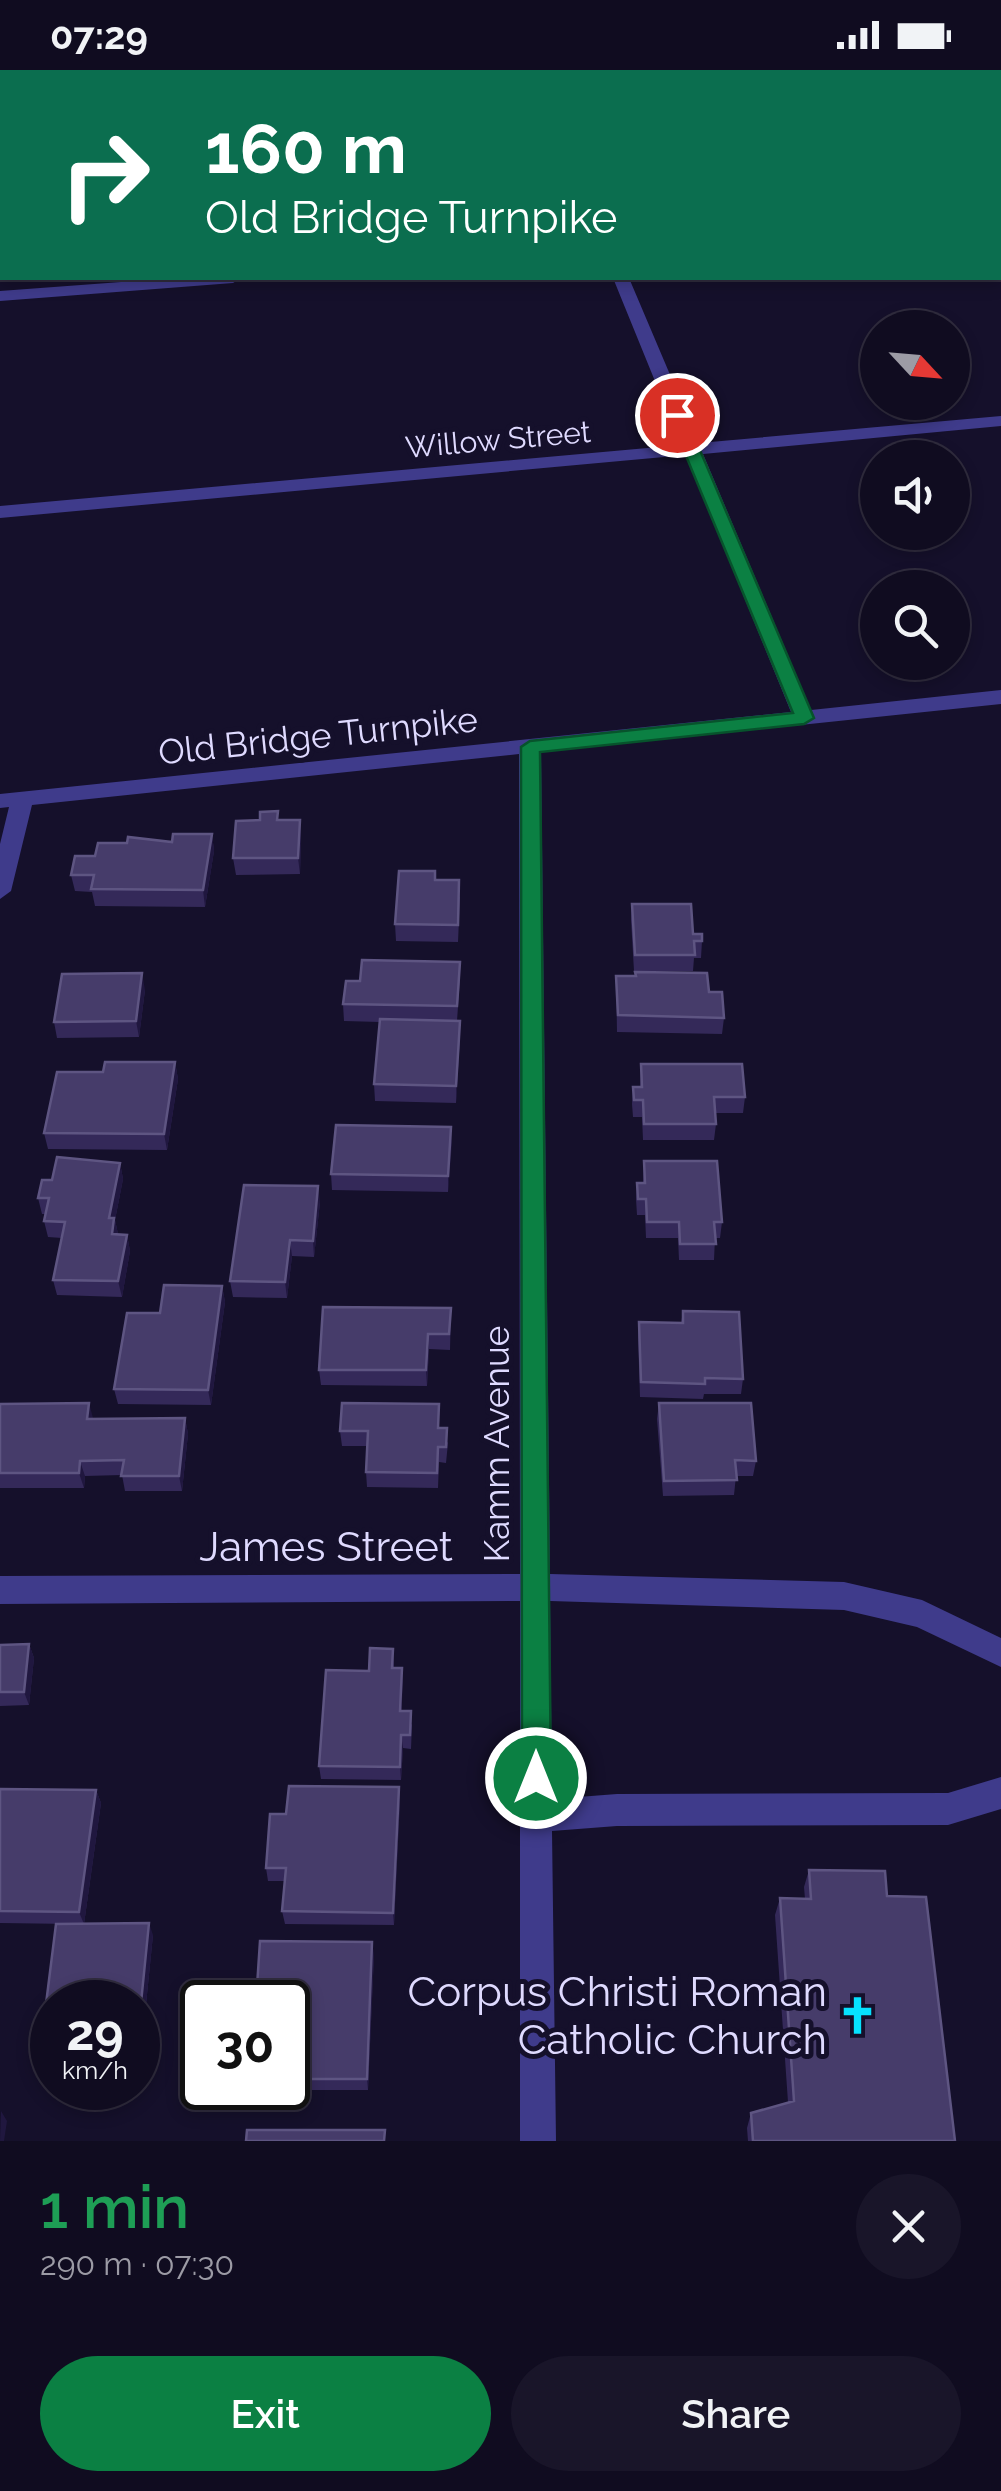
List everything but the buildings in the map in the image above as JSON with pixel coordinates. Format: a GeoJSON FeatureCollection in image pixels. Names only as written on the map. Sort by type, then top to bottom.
{"type":"FeatureCollection","features":[{"type":"Feature","properties":{"kind":"street"},"geometry":{"type":"LineString","coordinates":[[0,296],[207,280]]}},
{"type":"Feature","properties":{"kind":"street"},"geometry":{"type":"LineString","coordinates":[[621,280],[804,718]]}},
{"type":"Feature","properties":{"kind":"street","name":"Willow Street"},"geometry":{"type":"LineString","coordinates":[[0,512],[1001,422]]}},
{"type":"Feature","properties":{"kind":"street","name":"Old Bridge Turnpike"},"geometry":{"type":"LineString","coordinates":[[11,800],[1001,697]]}},
{"type":"Feature","properties":{"kind":"street","name":"Kamm Avenue"},"geometry":{"type":"LineString","coordinates":[[530,747],[538,2141]]}},
{"type":"Feature","properties":{"kind":"street"},"geometry":{"type":"LineString","coordinates":[[0,891],[11,800]]}},
{"type":"Feature","properties":{"kind":"street","name":"James Street"},"geometry":{"type":"LineString","coordinates":[[0,1590],[536,1587],[844,1596],[922,1614],[1001,1652]]}},
{"type":"Feature","properties":{"kind":"street"},"geometry":{"type":"LineString","coordinates":[[537,1816],[616,1810],[948,1809],[1001,1793]]}},
{"type":"Feature","properties":{"kind":"place","name":"Corpus Christi Roman Catholic Church"},"geometry":{"type":"Point","coordinates":[857,2015]}},
{"type":"Feature","properties":{"kind":"route"},"geometry":{"type":"LineString","coordinates":[[536,1778],[530,747],[804,718],[677,415]]}}]}
